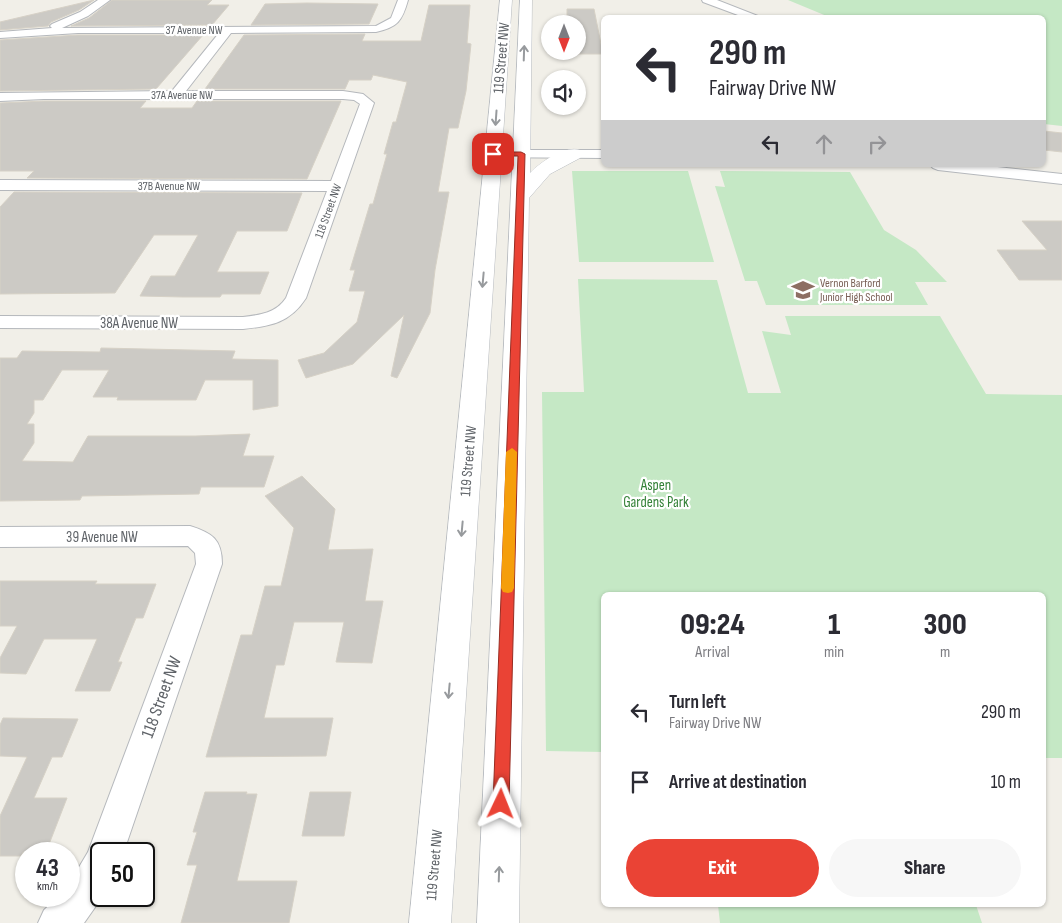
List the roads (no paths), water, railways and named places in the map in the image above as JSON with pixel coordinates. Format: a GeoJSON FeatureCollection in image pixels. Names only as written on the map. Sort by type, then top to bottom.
{"type":"FeatureCollection","features":[{"type":"Feature","properties":{"kind":"main road","name":"119 Street NW"},"geometry":{"type":"LineString","coordinates":[[430,923],[506,0]]}},
{"type":"Feature","properties":{"kind":"main road","name":"119 Street NW"},"geometry":{"type":"LineString","coordinates":[[498,923],[526,0]]}},
{"type":"Feature","properties":{"kind":"main road"},"geometry":{"type":"LineString","coordinates":[[520,196],[547,166],[574,154]]}},
{"type":"Feature","properties":{"kind":"street"},"geometry":{"type":"LineString","coordinates":[[19,34],[68,22],[105,0]]}},
{"type":"Feature","properties":{"kind":"street","name":"37 Avenue NW"},"geometry":{"type":"LineString","coordinates":[[0,35],[78,30],[363,30],[387,27],[396,20],[403,0]]}},
{"type":"Feature","properties":{"kind":"street"},"geometry":{"type":"LineString","coordinates":[[707,0],[750,15]]}},
{"type":"Feature","properties":{"kind":"street"},"geometry":{"type":"LineString","coordinates":[[176,95],[227,30]]}},
{"type":"Feature","properties":{"kind":"street","name":"37A Avenue NW"},"geometry":{"type":"LineString","coordinates":[[0,97],[343,95],[362,99]]}},
{"type":"Feature","properties":{"kind":"street","name":"118 Street NW"},"geometry":{"type":"LineString","coordinates":[[277,317],[287,312],[296,298],[366,106],[362,99]]}},
{"type":"Feature","properties":{"kind":"street"},"geometry":{"type":"LineString","coordinates":[[493,154],[601,154]]}},
{"type":"Feature","properties":{"kind":"street"},"geometry":{"type":"LineString","coordinates":[[956,167],[1062,179]]}},
{"type":"Feature","properties":{"kind":"street","name":"37B Avenue NW"},"geometry":{"type":"LineString","coordinates":[[0,186],[338,186]]}},
{"type":"Feature","properties":{"kind":"street","name":"38A Avenue NW"},"geometry":{"type":"LineString","coordinates":[[0,322],[243,323],[277,317]]}},
{"type":"Feature","properties":{"kind":"street","name":"39 Avenue NW"},"geometry":{"type":"LineString","coordinates":[[0,537],[190,536],[203,540]]}},
{"type":"Feature","properties":{"kind":"street","name":"118 Street NW"},"geometry":{"type":"LineString","coordinates":[[109,842],[209,564],[209,550],[203,540]]}},
{"type":"Feature","properties":{"kind":"street"},"geometry":{"type":"LineString","coordinates":[[61,920],[90,885]]}},
{"type":"Feature","properties":{"kind":"place","name":"Vernon Barford Junior High School"},"geometry":{"type":"Point","coordinates":[803,290]}},
{"type":"Feature","properties":{"kind":"park label","name":"Aspen Gardens Park"},"geometry":{"type":"Point","coordinates":[656,494]}}]}
